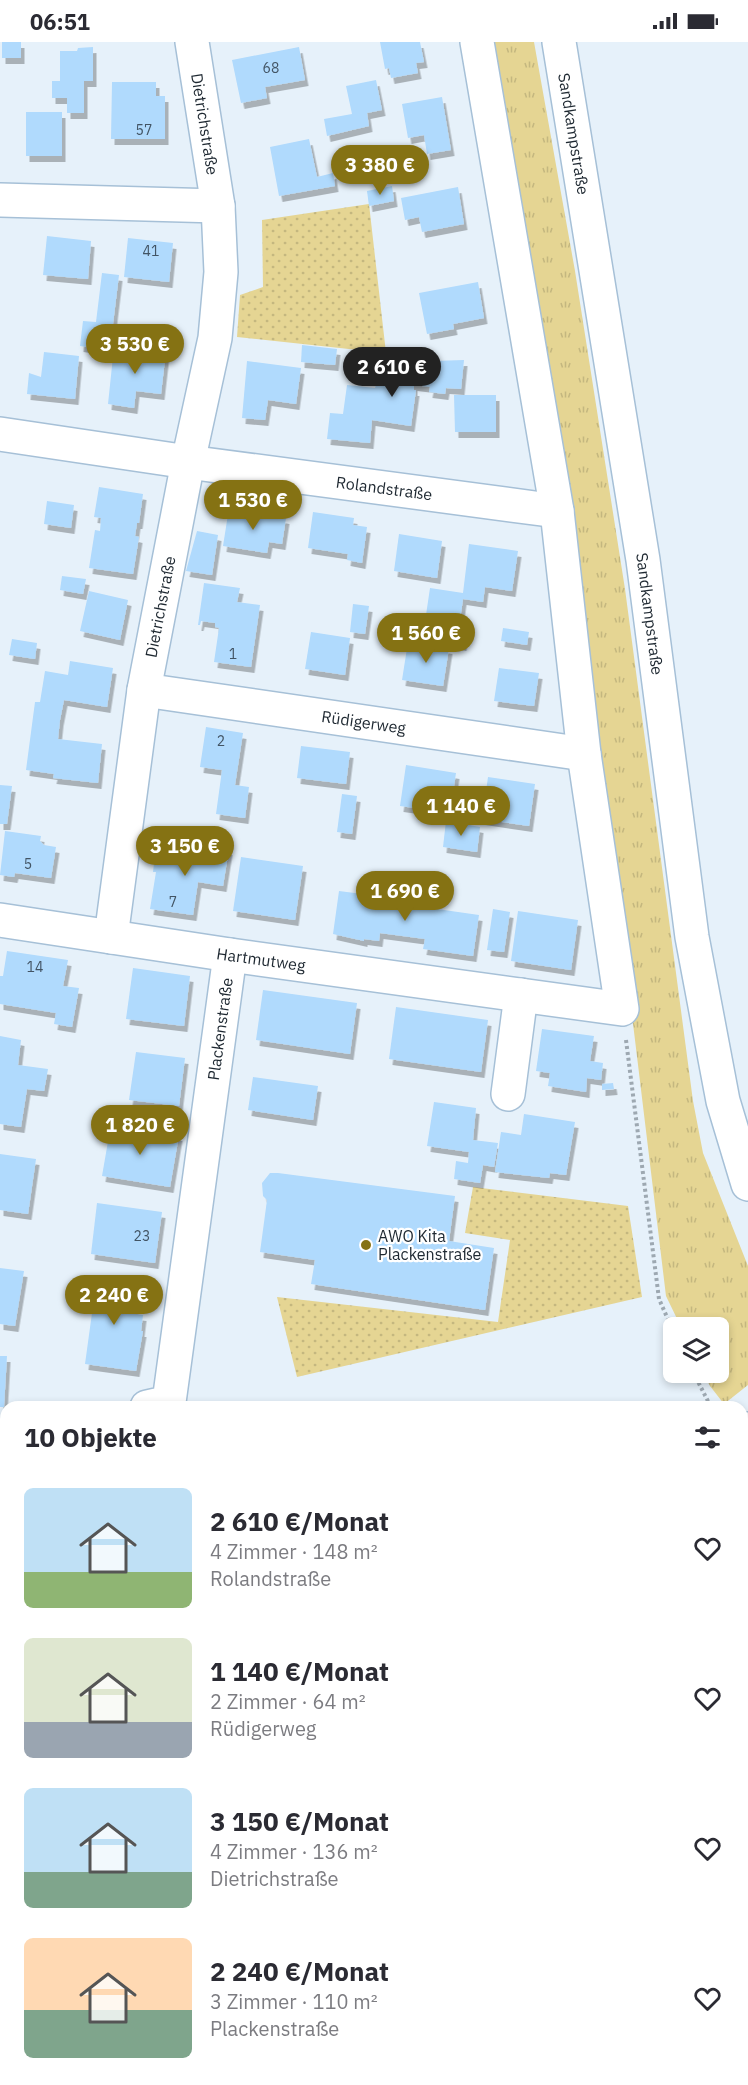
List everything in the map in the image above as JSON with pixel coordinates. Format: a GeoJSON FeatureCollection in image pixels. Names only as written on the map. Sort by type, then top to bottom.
{"type":"FeatureCollection","features":[{"type":"Feature","properties":{"kind":"street","name":"Dietrichstraße"},"geometry":{"type":"LineString","coordinates":[[111,937],[144,690],[188,462],[215,338],[221,272],[218,206],[192,42]]}},
{"type":"Feature","properties":{"kind":"street"},"geometry":{"type":"LineString","coordinates":[[477,42],[557,511],[584,754],[622,1009]]}},
{"type":"Feature","properties":{"kind":"street","name":"Sandkampstraße"},"geometry":{"type":"LineString","coordinates":[[559,42],[643,560],[692,937],[723,1101],[748,1184]]}},
{"type":"Feature","properties":{"kind":"street"},"geometry":{"type":"LineString","coordinates":[[0,200],[218,206]]}},
{"type":"Feature","properties":{"kind":"street","name":"Rolandstraße"},"geometry":{"type":"LineString","coordinates":[[0,434],[188,462],[557,511]]}},
{"type":"Feature","properties":{"kind":"street","name":"Rüdigerweg"},"geometry":{"type":"LineString","coordinates":[[144,690],[584,754]]}},
{"type":"Feature","properties":{"kind":"street","name":"Hartmutweg"},"geometry":{"type":"LineString","coordinates":[[0,920],[230,955],[622,1009]]}},
{"type":"Feature","properties":{"kind":"street","name":"Plackenstraße"},"geometry":{"type":"LineString","coordinates":[[168,1401],[230,955]]}},
{"type":"Feature","properties":{"kind":"street"},"geometry":{"type":"LineString","coordinates":[[508,1094],[521,995]]}},
{"type":"Feature","properties":{"kind":"path"},"geometry":{"type":"LineString","coordinates":[[622,1009],[659,1299],[667,1317]]}},
{"type":"Feature","properties":{"kind":"path"},"geometry":{"type":"LineString","coordinates":[[699,1383],[708,1401]]}},
{"type":"Feature","properties":{"kind":"green space"},"geometry":{"type":"Polygon","coordinates":[[[484,42],[534,42],[575,271],[625,589],[693,1101],[703,1153],[748,1266],[748,1385],[728,1401],[722,1401],[708,1383],[729,1383],[729,1317],[676,1317],[666,1296],[631,1007],[484,42]]]}},
{"type":"Feature","properties":{"kind":"green space"},"geometry":{"type":"Polygon","coordinates":[[[369,204],[386,353],[237,337],[240,295],[263,287],[262,220],[369,204]]]}},
{"type":"Feature","properties":{"kind":"green space"},"geometry":{"type":"Polygon","coordinates":[[[473,1187],[628,1206],[642,1297],[297,1377],[277,1297],[498,1322],[510,1240],[465,1233],[473,1187]]]}},
{"type":"Feature","properties":{"kind":"building"},"geometry":{"type":"Polygon","coordinates":[[[2,42],[21,42],[21,58],[2,58],[2,42]]]}},
{"type":"Feature","properties":{"kind":"building"},"geometry":{"type":"Polygon","coordinates":[[[380,42],[420,42],[424,62],[416,63],[418,73],[391,78],[389,68],[385,69],[380,42]]]}},
{"type":"Feature","properties":{"kind":"building"},"geometry":{"type":"Polygon","coordinates":[[[93,47],[93,81],[84,81],[84,113],[67,113],[67,98],[52,98],[52,81],[60,81],[60,51],[77,51],[78,48],[93,47]]]}},
{"type":"Feature","properties":{"kind":"building"},"geometry":{"type":"Polygon","coordinates":[[[299,47],[305,80],[265,87],[267,98],[241,103],[232,60],[299,47]]]}},
{"type":"Feature","properties":{"kind":"building"},"geometry":{"type":"Polygon","coordinates":[[[376,80],[382,110],[367,113],[369,126],[327,136],[324,119],[352,114],[346,86],[376,80]]]}},
{"type":"Feature","properties":{"kind":"building"},"geometry":{"type":"Polygon","coordinates":[[[112,82],[156,82],[156,96],[165,96],[165,139],[111,139],[112,82]]]}},
{"type":"Feature","properties":{"kind":"building"},"geometry":{"type":"Polygon","coordinates":[[[442,97],[451,150],[427,154],[424,135],[408,138],[402,104],[442,97]]]}},
{"type":"Feature","properties":{"kind":"building"},"geometry":{"type":"Polygon","coordinates":[[[26,112],[62,112],[62,156],[26,156],[26,112]]]}},
{"type":"Feature","properties":{"kind":"building"},"geometry":{"type":"Polygon","coordinates":[[[309,139],[317,177],[333,173],[335,186],[279,196],[270,147],[309,139]]]}},
{"type":"Feature","properties":{"kind":"building"},"geometry":{"type":"Polygon","coordinates":[[[392,186],[394,201],[369,206],[367,191],[392,186]]]}},
{"type":"Feature","properties":{"kind":"building"},"geometry":{"type":"Polygon","coordinates":[[[458,187],[464,224],[422,232],[419,217],[405,220],[401,198],[458,187]]]}},
{"type":"Feature","properties":{"kind":"building"},"geometry":{"type":"Polygon","coordinates":[[[47,236],[91,241],[88,279],[43,275],[47,236]]]}},
{"type":"Feature","properties":{"kind":"building"},"geometry":{"type":"Polygon","coordinates":[[[128,238],[173,243],[169,282],[124,277],[128,238]]]}},
{"type":"Feature","properties":{"kind":"building"},"geometry":{"type":"Polygon","coordinates":[[[102,273],[119,275],[113,324],[126,326],[124,341],[94,338],[93,348],[80,346],[83,321],[96,322],[102,273]]]}},
{"type":"Feature","properties":{"kind":"building"},"geometry":{"type":"Polygon","coordinates":[[[478,282],[484,318],[453,324],[454,329],[427,334],[419,293],[478,282]]]}},
{"type":"Feature","properties":{"kind":"building"},"geometry":{"type":"Polygon","coordinates":[[[302,345],[337,349],[335,365],[301,362],[302,345]]]}},
{"type":"Feature","properties":{"kind":"building"},"geometry":{"type":"Polygon","coordinates":[[[114,347],[166,351],[161,394],[136,391],[134,408],[108,404],[114,347]]]}},
{"type":"Feature","properties":{"kind":"building"},"geometry":{"type":"Polygon","coordinates":[[[44,352],[79,356],[75,399],[27,394],[29,373],[41,377],[44,352]]]}},
{"type":"Feature","properties":{"kind":"building"},"geometry":{"type":"Polygon","coordinates":[[[400,356],[433,361],[464,360],[461,389],[446,388],[445,394],[429,392],[430,387],[414,385],[414,390],[416,390],[411,426],[372,420],[370,443],[327,439],[330,413],[343,414],[347,385],[375,388],[376,385],[396,387],[400,356]]]}},
{"type":"Feature","properties":{"kind":"building"},"geometry":{"type":"Polygon","coordinates":[[[247,361],[301,368],[296,404],[268,400],[265,420],[242,418],[247,361]]]}},
{"type":"Feature","properties":{"kind":"building"},"geometry":{"type":"Polygon","coordinates":[[[454,395],[496,395],[496,432],[455,432],[454,395]]]}},
{"type":"Feature","properties":{"kind":"building"},"geometry":{"type":"Polygon","coordinates":[[[99,487],[143,494],[135,536],[139,537],[133,574],[89,568],[95,530],[100,531],[101,518],[94,517],[99,487]]]}},
{"type":"Feature","properties":{"kind":"building"},"geometry":{"type":"Polygon","coordinates":[[[47,501],[74,505],[71,528],[44,524],[47,501]]]}},
{"type":"Feature","properties":{"kind":"building"},"geometry":{"type":"Polygon","coordinates":[[[229,508],[286,518],[282,544],[269,542],[267,553],[223,546],[229,508]]]}},
{"type":"Feature","properties":{"kind":"building"},"geometry":{"type":"Polygon","coordinates":[[[313,512],[354,518],[353,525],[367,527],[362,563],[347,560],[348,554],[308,548],[313,512]]]}},
{"type":"Feature","properties":{"kind":"building"},"geometry":{"type":"Polygon","coordinates":[[[197,531],[218,535],[212,575],[186,571],[197,531]]]}},
{"type":"Feature","properties":{"kind":"building"},"geometry":{"type":"Polygon","coordinates":[[[399,534],[442,541],[437,578],[394,571],[399,534]]]}},
{"type":"Feature","properties":{"kind":"building"},"geometry":{"type":"Polygon","coordinates":[[[469,544],[518,551],[512,591],[485,587],[483,602],[463,599],[460,620],[467,621],[463,645],[445,642],[448,619],[426,615],[430,588],[463,593],[469,544]]]}},
{"type":"Feature","properties":{"kind":"building"},"geometry":{"type":"Polygon","coordinates":[[[62,576],[86,579],[83,594],[60,590],[62,576]]]}},
{"type":"Feature","properties":{"kind":"building"},"geometry":{"type":"Polygon","coordinates":[[[204,583],[240,588],[237,602],[260,605],[251,667],[214,662],[219,628],[215,627],[215,623],[201,621],[198,625],[204,583]]]}},
{"type":"Feature","properties":{"kind":"building"},"geometry":{"type":"Polygon","coordinates":[[[89,591],[128,600],[120,640],[80,631],[89,591]]]}},
{"type":"Feature","properties":{"kind":"building"},"geometry":{"type":"Polygon","coordinates":[[[353,604],[369,606],[365,634],[350,632],[353,604]]]}},
{"type":"Feature","properties":{"kind":"building"},"geometry":{"type":"Polygon","coordinates":[[[503,628],[529,632],[527,645],[501,641],[503,628]]]}},
{"type":"Feature","properties":{"kind":"building"},"geometry":{"type":"Polygon","coordinates":[[[311,632],[350,638],[345,675],[305,669],[311,632]]]}},
{"type":"Feature","properties":{"kind":"building"},"geometry":{"type":"Polygon","coordinates":[[[12,639],[37,643],[35,659],[9,655],[12,639]]]}},
{"type":"Feature","properties":{"kind":"building"},"geometry":{"type":"Polygon","coordinates":[[[408,642],[449,648],[443,686],[402,680],[408,642]]]}},
{"type":"Feature","properties":{"kind":"building"},"geometry":{"type":"Polygon","coordinates":[[[70,661],[113,668],[107,707],[64,700],[60,720],[58,739],[102,744],[98,783],[53,778],[54,774],[26,770],[35,702],[40,702],[45,671],[68,675],[70,661]]]}},
{"type":"Feature","properties":{"kind":"building"},"geometry":{"type":"Polygon","coordinates":[[[499,668],[539,673],[534,706],[494,701],[499,668]]]}},
{"type":"Feature","properties":{"kind":"building"},"geometry":{"type":"Polygon","coordinates":[[[206,727],[243,733],[235,785],[249,787],[245,818],[216,814],[222,770],[200,767],[206,727]]]}},
{"type":"Feature","properties":{"kind":"building"},"geometry":{"type":"Polygon","coordinates":[[[301,746],[350,752],[346,784],[297,778],[301,746]]]}},
{"type":"Feature","properties":{"kind":"building"},"geometry":{"type":"Polygon","coordinates":[[[406,765],[456,773],[450,813],[400,806],[406,765]]]}},
{"type":"Feature","properties":{"kind":"building"},"geometry":{"type":"Polygon","coordinates":[[[488,777],[535,784],[529,826],[482,819],[488,777]]]}},
{"type":"Feature","properties":{"kind":"building"},"geometry":{"type":"Polygon","coordinates":[[[0,785],[12,786],[7,824],[0,824],[0,785]]]}},
{"type":"Feature","properties":{"kind":"building"},"geometry":{"type":"Polygon","coordinates":[[[342,794],[357,796],[352,834],[337,832],[342,794]]]}},
{"type":"Feature","properties":{"kind":"building"},"geometry":{"type":"Polygon","coordinates":[[[446,821],[480,827],[477,852],[443,847],[446,821]]]}},
{"type":"Feature","properties":{"kind":"building"},"geometry":{"type":"Polygon","coordinates":[[[5,831],[41,836],[40,841],[44,845],[56,847],[51,878],[15,873],[14,877],[0,875],[5,831]]]}},
{"type":"Feature","properties":{"kind":"building"},"geometry":{"type":"Polygon","coordinates":[[[156,845],[185,849],[184,854],[202,857],[204,845],[229,849],[223,886],[198,882],[193,915],[150,909],[156,872],[153,872],[156,845]]]}},
{"type":"Feature","properties":{"kind":"building"},"geometry":{"type":"Polygon","coordinates":[[[241,857],[303,866],[295,920],[233,911],[241,857]]]}},
{"type":"Feature","properties":{"kind":"building"},"geometry":{"type":"Polygon","coordinates":[[[339,891],[386,897],[385,900],[404,902],[405,896],[431,900],[430,908],[479,915],[473,956],[423,949],[425,939],[380,933],[379,941],[364,939],[364,941],[333,934],[339,891]]]}},
{"type":"Feature","properties":{"kind":"building"},"geometry":{"type":"Polygon","coordinates":[[[493,909],[510,912],[504,952],[487,950],[493,909]]]}},
{"type":"Feature","properties":{"kind":"building"},"geometry":{"type":"Polygon","coordinates":[[[518,911],[578,920],[571,970],[511,961],[518,911]]]}},
{"type":"Feature","properties":{"kind":"building"},"geometry":{"type":"Polygon","coordinates":[[[7,951],[68,960],[63,986],[79,988],[72,1027],[54,1024],[56,1013],[0,1004],[0,976],[3,976],[7,951]]]}},
{"type":"Feature","properties":{"kind":"building"},"geometry":{"type":"Polygon","coordinates":[[[133,968],[190,976],[184,1026],[126,1019],[133,968]]]}},
{"type":"Feature","properties":{"kind":"building"},"geometry":{"type":"Polygon","coordinates":[[[263,990],[357,1003],[350,1054],[256,1040],[263,990]]]}},
{"type":"Feature","properties":{"kind":"building"},"geometry":{"type":"Polygon","coordinates":[[[396,1007],[488,1020],[481,1072],[389,1059],[396,1007]]]}},
{"type":"Feature","properties":{"kind":"building"},"geometry":{"type":"Polygon","coordinates":[[[542,1029],[594,1036],[590,1061],[603,1063],[601,1080],[587,1078],[586,1092],[548,1086],[550,1073],[536,1071],[542,1029]]]}},
{"type":"Feature","properties":{"kind":"building"},"geometry":{"type":"Polygon","coordinates":[[[0,1036],[21,1040],[18,1065],[48,1069],[44,1091],[27,1089],[21,1127],[0,1124],[0,1036]]]}},
{"type":"Feature","properties":{"kind":"building"},"geometry":{"type":"Polygon","coordinates":[[[136,1052],[185,1058],[179,1106],[129,1100],[136,1052]]]}},
{"type":"Feature","properties":{"kind":"building"},"geometry":{"type":"Polygon","coordinates":[[[253,1077],[318,1086],[313,1120],[248,1110],[253,1077]]]}},
{"type":"Feature","properties":{"kind":"building"},"geometry":{"type":"Polygon","coordinates":[[[613,1083],[614,1089],[602,1090],[602,1084],[613,1083]]]}},
{"type":"Feature","properties":{"kind":"building"},"geometry":{"type":"Polygon","coordinates":[[[434,1102],[476,1108],[473,1140],[498,1143],[494,1167],[483,1165],[480,1183],[454,1179],[456,1161],[468,1163],[469,1152],[427,1146],[434,1102]]]}},
{"type":"Feature","properties":{"kind":"building"},"geometry":{"type":"Polygon","coordinates":[[[524,1114],[575,1122],[566,1175],[550,1173],[549,1178],[495,1172],[501,1132],[521,1135],[524,1114]]]}},
{"type":"Feature","properties":{"kind":"building"},"geometry":{"type":"Polygon","coordinates":[[[111,1124],[179,1135],[170,1187],[102,1176],[111,1124]]]}},
{"type":"Feature","properties":{"kind":"building"},"geometry":{"type":"Polygon","coordinates":[[[0,1154],[36,1159],[28,1214],[0,1210],[0,1154]]]}},
{"type":"Feature","properties":{"kind":"building","name":"AWO Kita Plackenstraße"},"geometry":{"type":"Polygon","coordinates":[[[270,1173],[455,1196],[449,1241],[494,1248],[485,1310],[311,1284],[315,1260],[260,1252],[267,1200],[263,1196],[262,1183],[270,1173]]]}},
{"type":"Feature","properties":{"kind":"building"},"geometry":{"type":"Polygon","coordinates":[[[97,1203],[162,1212],[155,1263],[91,1254],[97,1203]]]}},
{"type":"Feature","properties":{"kind":"building"},"geometry":{"type":"Polygon","coordinates":[[[0,1268],[24,1271],[15,1326],[0,1324],[0,1268]]]}},
{"type":"Feature","properties":{"kind":"building"},"geometry":{"type":"Polygon","coordinates":[[[93,1279],[137,1285],[134,1314],[143,1315],[141,1331],[143,1331],[136,1371],[85,1364],[92,1313],[89,1313],[93,1279]]]}},
{"type":"Feature","properties":{"kind":"building"},"geometry":{"type":"Polygon","coordinates":[[[0,1356],[7,1356],[4,1401],[0,1401],[0,1356]]]}},
{"type":"Feature","properties":{"kind":"place","name":"AWO Kita Plackenstraße"},"geometry":{"type":"Point","coordinates":[366,1245]}}]}
